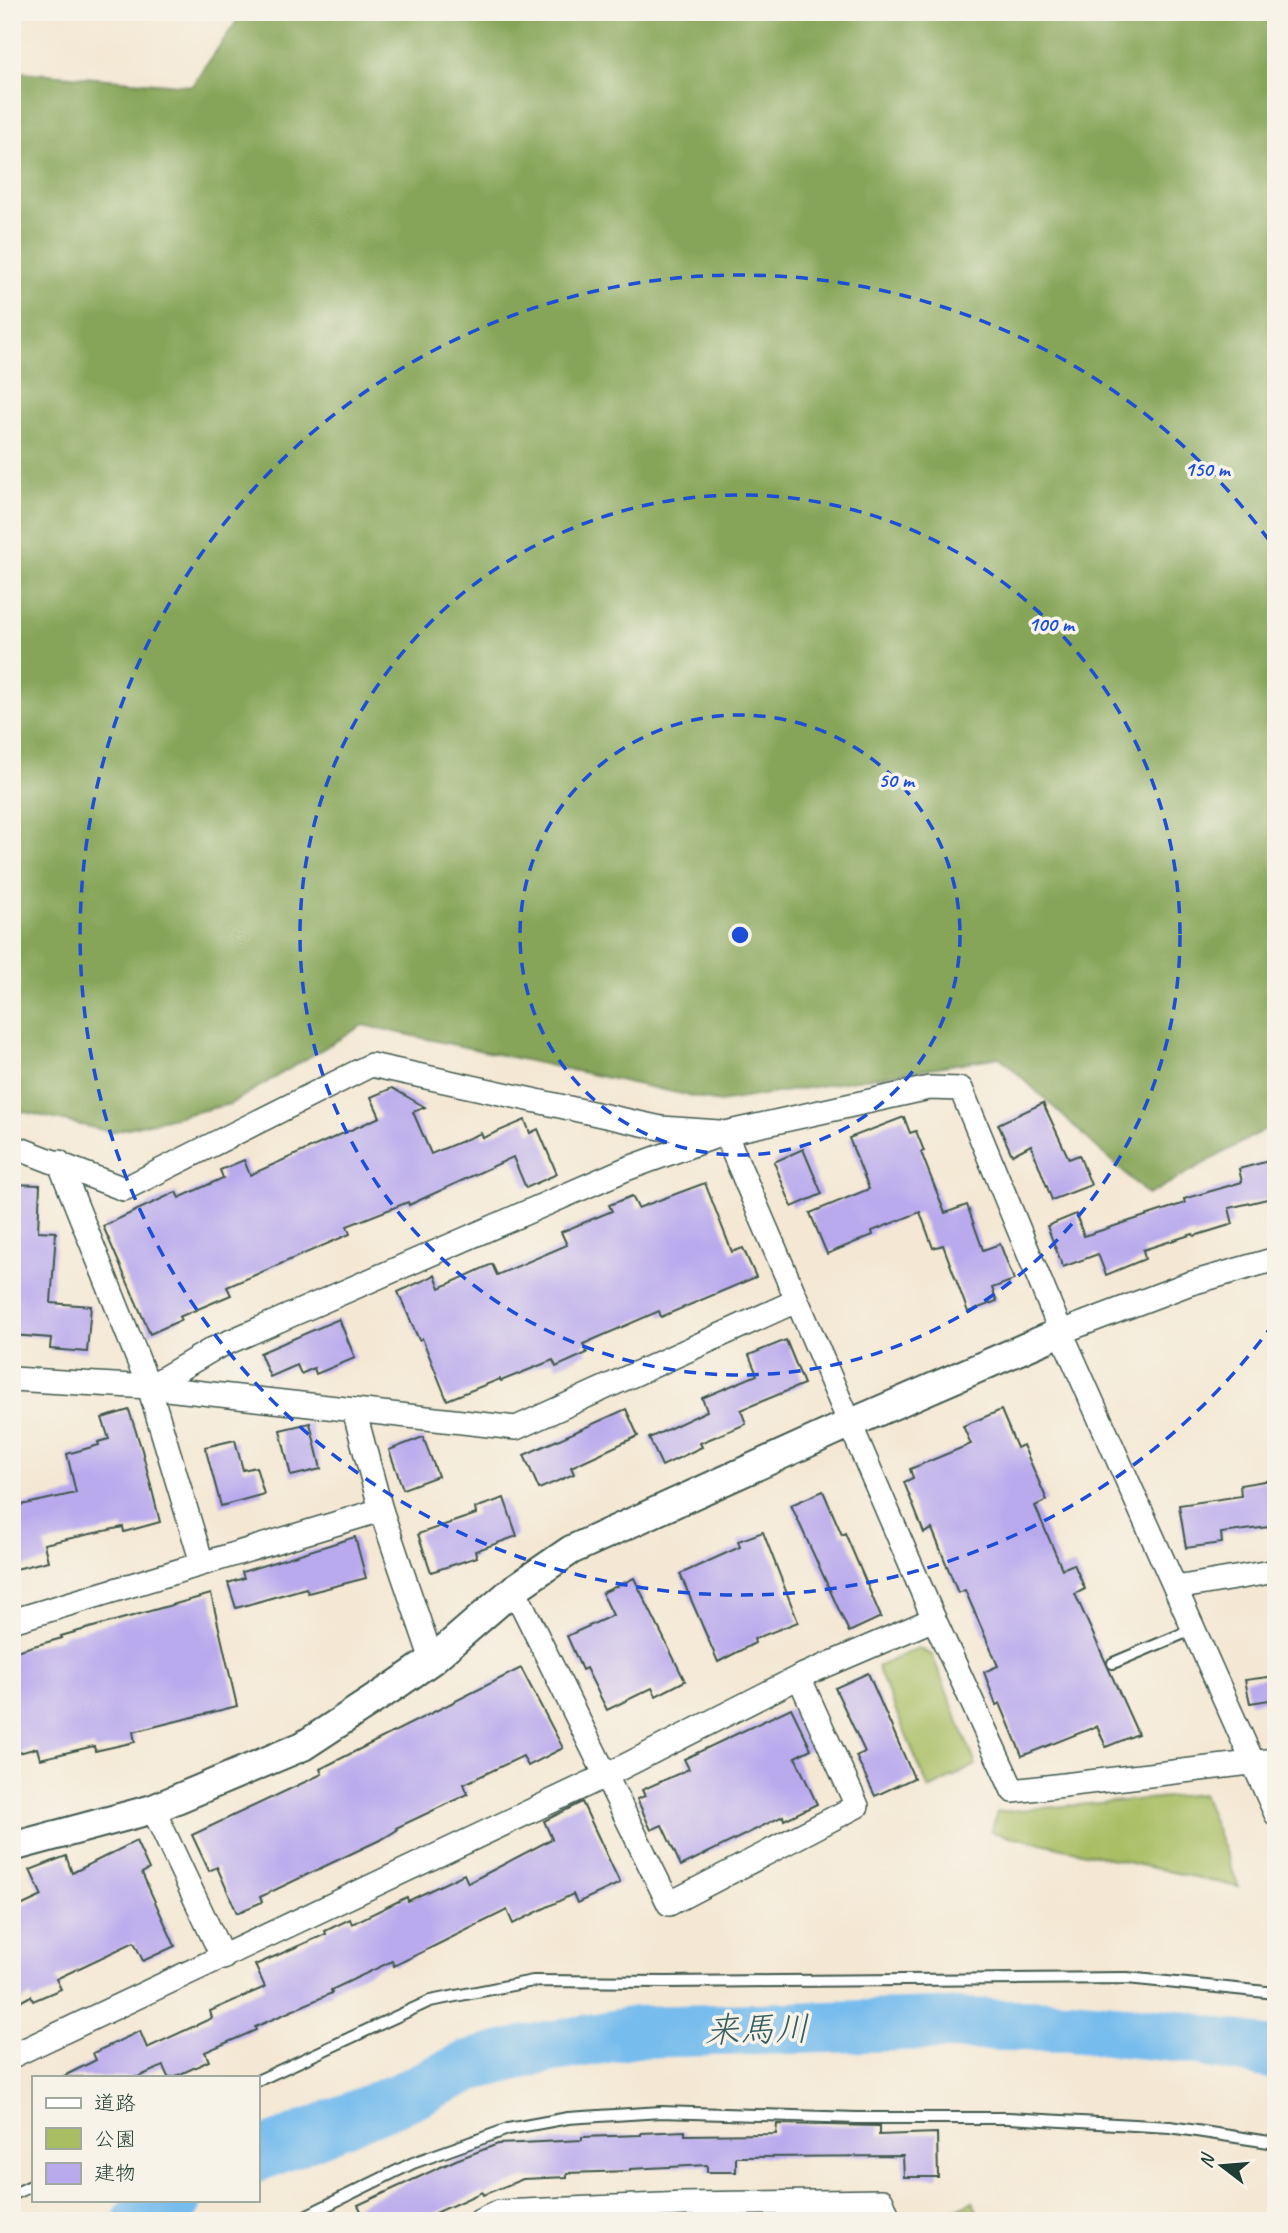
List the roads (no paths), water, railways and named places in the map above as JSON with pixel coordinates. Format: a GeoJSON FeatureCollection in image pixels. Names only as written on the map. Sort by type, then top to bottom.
{"type":"FeatureCollection","features":[{"type":"Feature","properties":{"kind":"street"},"geometry":{"type":"LineString","coordinates":[[12,1146],[124,1189],[371,1065],[660,1128],[725,1133]]}},
{"type":"Feature","properties":{"kind":"street"},"geometry":{"type":"LineString","coordinates":[[149,1387],[213,1349],[626,1169],[725,1133],[929,1088],[961,1089],[1061,1332],[1276,1814]]}},
{"type":"Feature","properties":{"kind":"street"},"geometry":{"type":"LineString","coordinates":[[725,1133],[934,1619],[1013,1791],[1276,1760]]}},
{"type":"Feature","properties":{"kind":"street"},"geometry":{"type":"LineString","coordinates":[[59,1162],[149,1387],[202,1563]]}},
{"type":"Feature","properties":{"kind":"street"},"geometry":{"type":"LineString","coordinates":[[12,1847],[153,1809],[303,1746],[432,1660],[514,1589],[571,1550],[849,1424],[1061,1332],[1188,1284],[1276,1259]]}},
{"type":"Feature","properties":{"kind":"street"},"geometry":{"type":"LineString","coordinates":[[12,1379],[149,1387],[516,1428],[796,1301]]}},
{"type":"Feature","properties":{"kind":"street"},"geometry":{"type":"LineString","coordinates":[[354,1410],[381,1510],[432,1660]]}},
{"type":"Feature","properties":{"kind":"street"},"geometry":{"type":"LineString","coordinates":[[12,1621],[381,1510]]}},
{"type":"Feature","properties":{"kind":"street"},"geometry":{"type":"LineString","coordinates":[[1176,1588],[1276,1571]]}},
{"type":"Feature","properties":{"kind":"street"},"geometry":{"type":"LineString","coordinates":[[514,1589],[669,1904],[857,1806],[799,1677]]}},
{"type":"Feature","properties":{"kind":"street"},"geometry":{"type":"LineString","coordinates":[[12,2056],[607,1775],[799,1677],[934,1619]]}},
{"type":"Feature","properties":{"kind":"street"},"geometry":{"type":"LineString","coordinates":[[153,1809],[223,1958]]}},
{"type":"Feature","properties":{"kind":"street"},"geometry":{"type":"LineString","coordinates":[[480,2221],[499,2212],[688,2212],[881,2201],[890,2221]]}},
{"type":"Feature","properties":{"kind":"lane"},"geometry":{"type":"LineString","coordinates":[[1113,1663],[1194,1628]]}},
{"type":"Feature","properties":{"kind":"lane"},"geometry":{"type":"LineString","coordinates":[[259,2080],[430,2001],[533,1981],[1127,1978],[1276,1993]]}},
{"type":"Feature","properties":{"kind":"lane"},"geometry":{"type":"LineString","coordinates":[[295,2221],[413,2163],[508,2129],[568,2118],[662,2112],[857,2118],[1008,2118],[1170,2127],[1276,2143]]}},
{"type":"Feature","properties":{"kind":"lane"},"geometry":{"type":"LineString","coordinates":[[12,2195],[32,2185]]}},
{"type":"Feature","properties":{"kind":"waterway","name":"来馬川"},"geometry":{"type":"LineString","coordinates":[[259,2155],[403,2097],[469,2066],[532,2050],[636,2032],[941,2024],[1070,2026],[1177,2036],[1276,2054]]}},
{"type":"Feature","properties":{"kind":"waterway","name":"来馬川"},"geometry":{"type":"LineString","coordinates":[[139,2221],[172,2202]]}}]}
